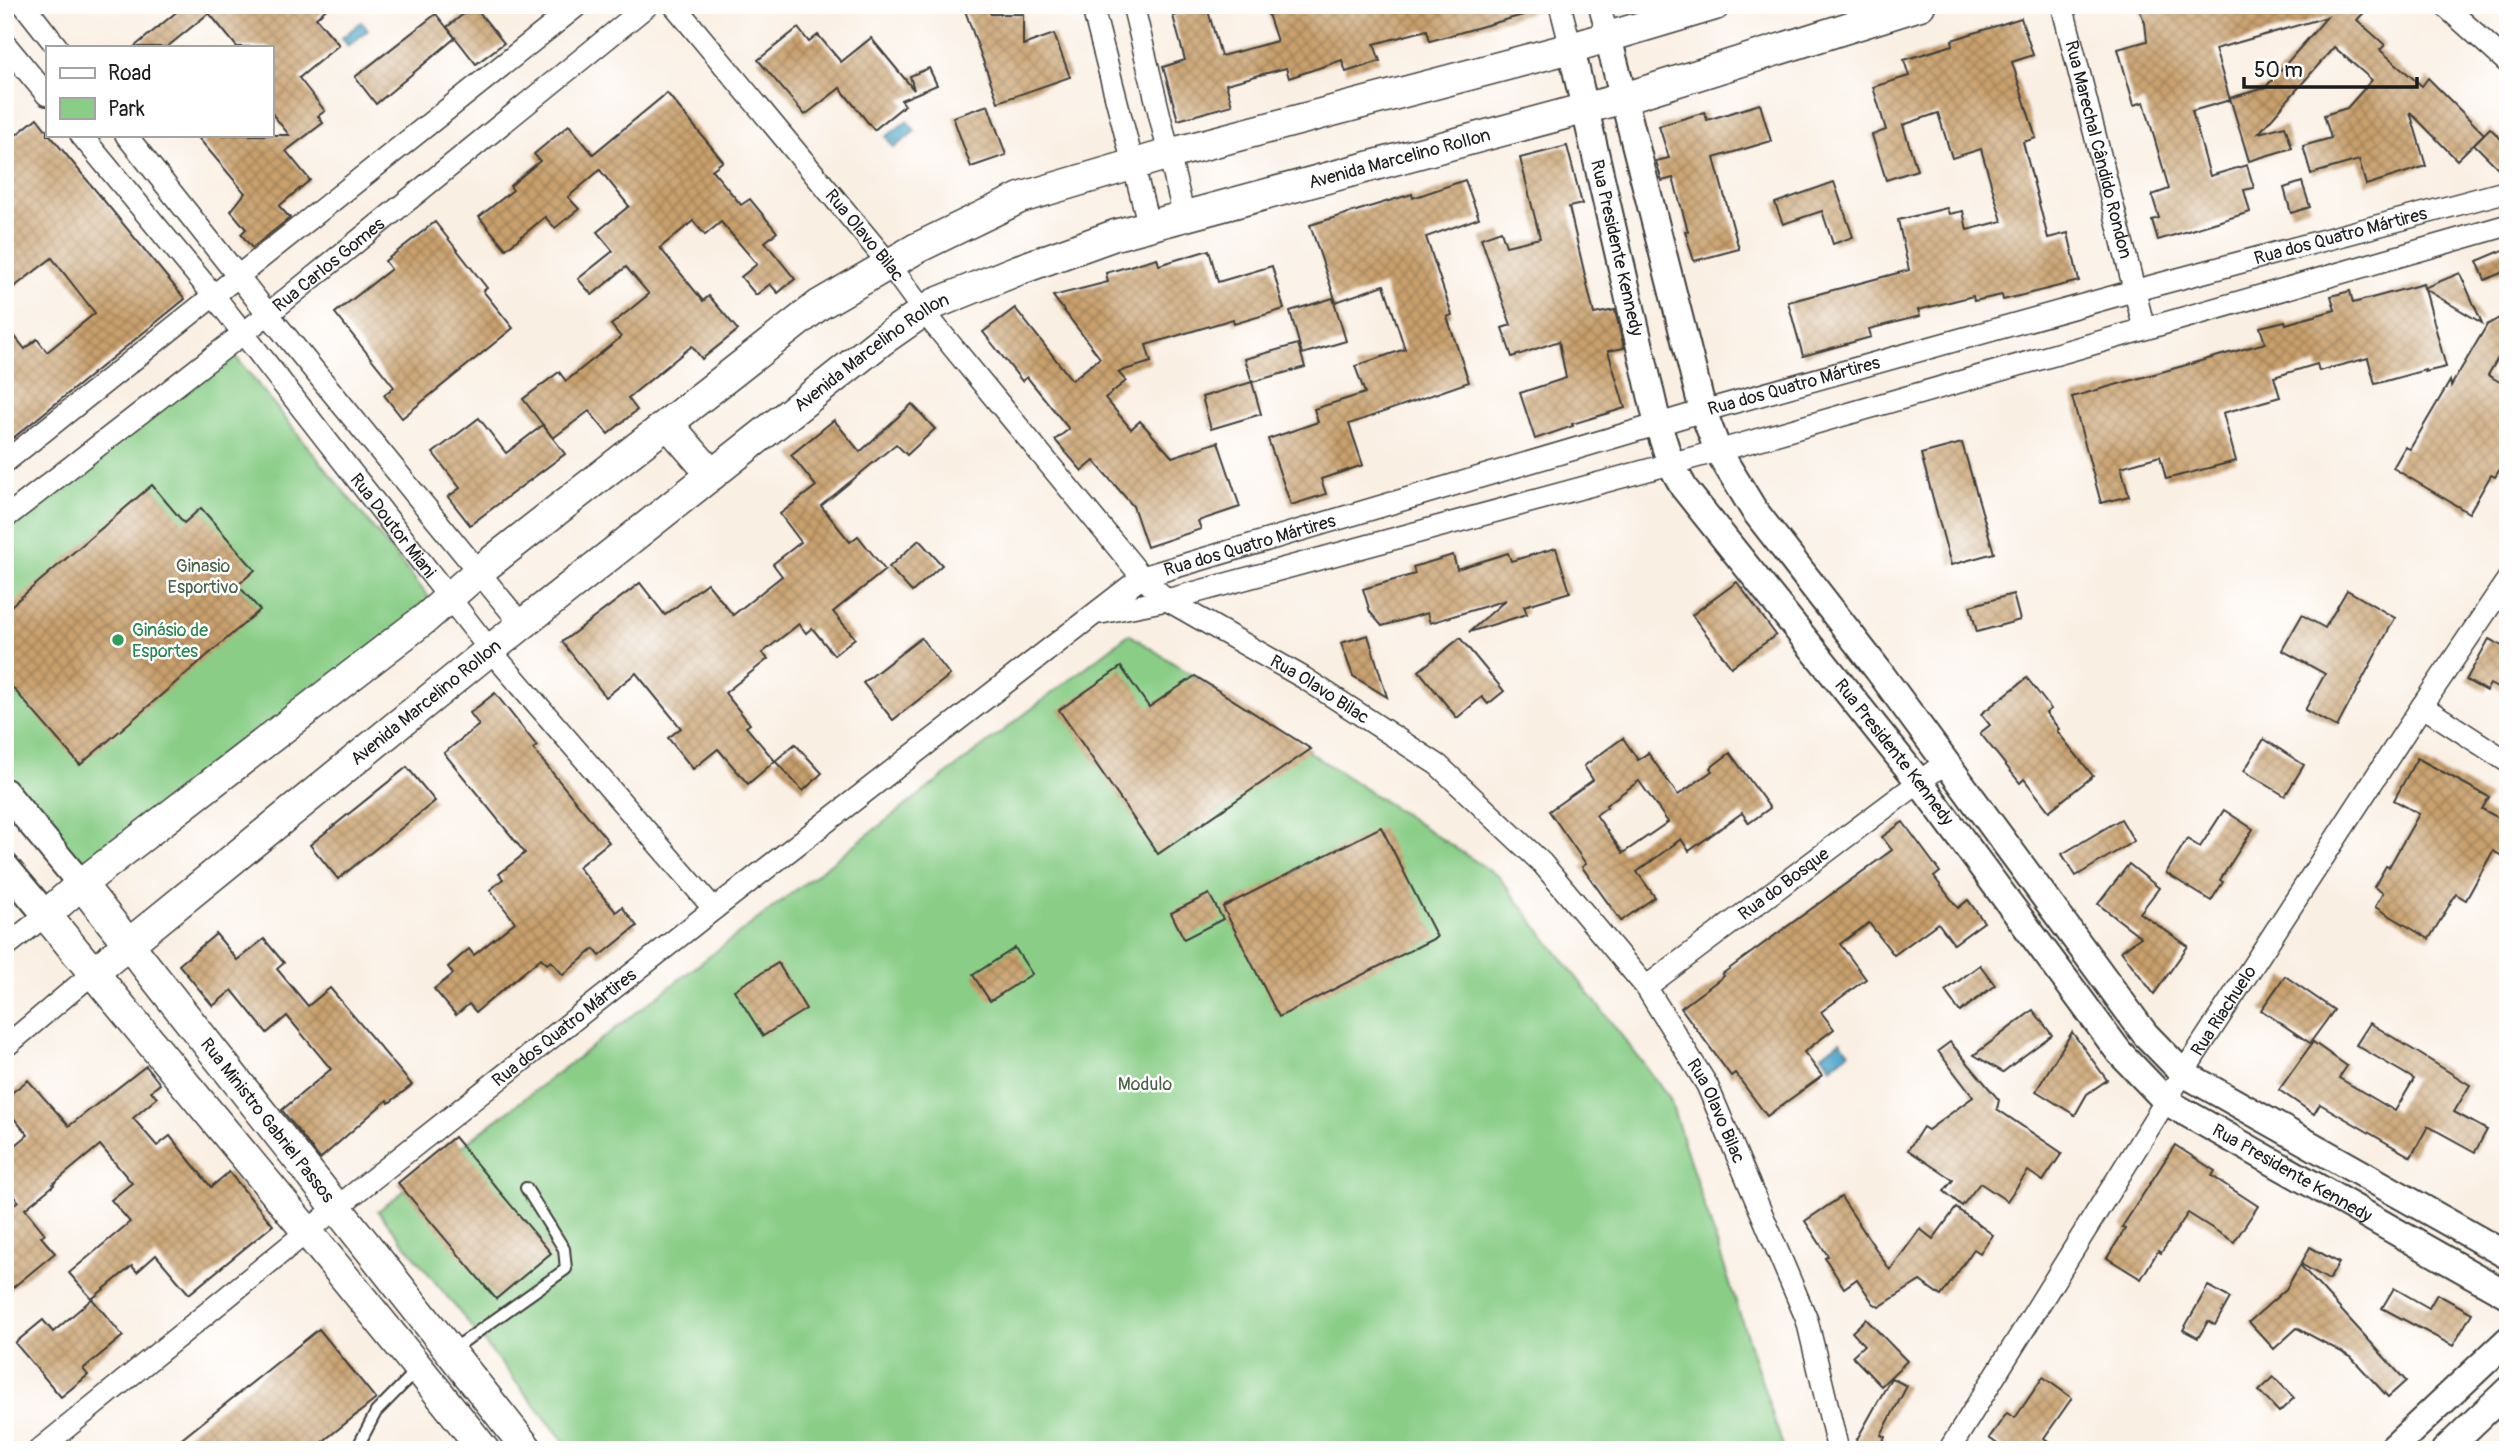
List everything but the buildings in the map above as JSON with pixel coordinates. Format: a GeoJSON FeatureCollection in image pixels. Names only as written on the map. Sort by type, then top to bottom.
{"type":"FeatureCollection","features":[{"type":"Feature","properties":{"kind":"main road"},"geometry":{"type":"LineString","coordinates":[[496,1410],[477,1440],[412,1357],[46,915],[81,884],[449,600],[478,572],[819,305],[917,248],[1020,198],[1169,154],[1571,48],[1715,5]]}},
{"type":"Feature","properties":{"kind":"main road","name":"Avenida Marcelino Rollon"},"geometry":{"type":"LineString","coordinates":[[93,973],[490,650],[881,341],[934,304],[1115,235],[1623,98],[1920,5]]}},
{"type":"Feature","properties":{"kind":"main road"},"geometry":{"type":"LineString","coordinates":[[668,424],[712,475]]}},
{"type":"Feature","properties":{"kind":"main road","name":"Rua Ministro Gabriel Passos"},"geometry":{"type":"LineString","coordinates":[[81,884],[528,1450]]}},
{"type":"Feature","properties":{"kind":"main road"},"geometry":{"type":"LineString","coordinates":[[412,1357],[430,1326]]}},
{"type":"Feature","properties":{"kind":"street"},"geometry":{"type":"LineString","coordinates":[[24,5],[56,46]]}},
{"type":"Feature","properties":{"kind":"street"},"geometry":{"type":"LineString","coordinates":[[5,462],[578,5]]}},
{"type":"Feature","properties":{"kind":"street","name":"Rua Carlos Gomes"},"geometry":{"type":"LineString","coordinates":[[5,518],[268,314],[648,5]]}},
{"type":"Feature","properties":{"kind":"street","name":"Rua Olavo Bilac"},"geometry":{"type":"LineString","coordinates":[[674,5],[889,264],[924,312],[1142,577],[1167,600],[1304,678],[1438,765],[1542,863],[1646,987],[1707,1085],[1807,1320],[1838,1450]]}},
{"type":"Feature","properties":{"kind":"street"},"geometry":{"type":"LineString","coordinates":[[1092,5],[1149,226]]}},
{"type":"Feature","properties":{"kind":"street"},"geometry":{"type":"LineString","coordinates":[[1133,5],[1184,216]]}},
{"type":"Feature","properties":{"kind":"street","name":"Rua Presidente Kennedy"},"geometry":{"type":"LineString","coordinates":[[1560,5],[1658,425],[1671,464],[1684,488],[1920,783],[2119,1052],[2167,1101],[2508,1295]]}},
{"type":"Feature","properties":{"kind":"street","name":"Rua Presidente Kennedy"},"geometry":{"type":"LineString","coordinates":[[1599,5],[1703,411],[1718,451],[1754,510],[1946,762],[2145,1034],[2183,1073],[2508,1256]]}},
{"type":"Feature","properties":{"kind":"street"},"geometry":{"type":"LineString","coordinates":[[2444,5],[2508,63]]}},
{"type":"Feature","properties":{"kind":"street","name":"Rua Marechal Cândido Rondon"},"geometry":{"type":"LineString","coordinates":[[2061,6],[2144,328]]}},
{"type":"Feature","properties":{"kind":"street"},"geometry":{"type":"LineString","coordinates":[[5,44],[46,94]]}},
{"type":"Feature","properties":{"kind":"street","name":"Rua Doutor Miani"},"geometry":{"type":"LineString","coordinates":[[81,136],[244,333],[449,600],[714,909]]}},
{"type":"Feature","properties":{"kind":"street","name":"Rua Doutor Miani"},"geometry":{"type":"LineString","coordinates":[[127,136],[522,625]]}},
{"type":"Feature","properties":{"kind":"street","name":"Rua dos Quatro Mártires"},"geometry":{"type":"LineString","coordinates":[[39,1450],[336,1208],[714,909],[1142,577],[1703,411],[2133,291],[2508,191]]}},
{"type":"Feature","properties":{"kind":"street","name":"Rua dos Quatro Mártires"},"geometry":{"type":"LineString","coordinates":[[1096,615],[1167,600],[1671,464],[2508,225]]}},
{"type":"Feature","properties":{"kind":"street"},"geometry":{"type":"LineString","coordinates":[[1465,482],[1476,516]]}},
{"type":"Feature","properties":{"kind":"street","name":"Rua Riachuelo"},"geometry":{"type":"LineString","coordinates":[[1949,1450],[2183,1073],[2508,579]]}},
{"type":"Feature","properties":{"kind":"street"},"geometry":{"type":"LineString","coordinates":[[2422,706],[2508,762]]}},
{"type":"Feature","properties":{"kind":"street","name":"Rua do Bosque"},"geometry":{"type":"LineString","coordinates":[[1646,987],[1946,762]]}},
{"type":"Feature","properties":{"kind":"street","name":"Rua Ministro Gabriel Passos"},"geometry":{"type":"LineString","coordinates":[[5,792],[81,884]]}},
{"type":"Feature","properties":{"kind":"street"},"geometry":{"type":"LineString","coordinates":[[5,866],[46,915],[5,947]]}},
{"type":"Feature","properties":{"kind":"street","name":"Avenida Marcelino Rollon"},"geometry":{"type":"LineString","coordinates":[[5,1047],[93,973]]}},
{"type":"Feature","properties":{"kind":"street"},"geometry":{"type":"LineString","coordinates":[[2392,1450],[2508,1340]]}},
{"type":"Feature","properties":{"kind":"street"},"geometry":{"type":"LineString","coordinates":[[2445,1450],[2508,1390]]}},
{"type":"Feature","properties":{"kind":"lane"},"geometry":{"type":"LineString","coordinates":[[450,1351],[566,1269],[564,1250],[526,1188]]}},
{"type":"Feature","properties":{"kind":"lane"},"geometry":{"type":"LineString","coordinates":[[356,1450],[376,1412],[412,1357]]}},
{"type":"Feature","properties":{"kind":"green space","name":"Ginasio Esportivo"},"geometry":{"type":"Polygon","coordinates":[[[227,346],[436,606],[82,866],[5,773],[5,531],[227,346]]]}},
{"type":"Feature","properties":{"kind":"green space","name":"Modulo"},"geometry":{"type":"Polygon","coordinates":[[[1129,634],[1498,876],[1669,1097],[1784,1450],[571,1450],[378,1211],[1129,634]]]}},
{"type":"Feature","properties":{"kind":"water"},"geometry":{"type":"Polygon","coordinates":[[[361,22],[368,30],[348,46],[342,38],[361,22]]]}},
{"type":"Feature","properties":{"kind":"water"},"geometry":{"type":"Polygon","coordinates":[[[907,121],[915,131],[894,148],[886,137],[907,121]]]}},
{"type":"Feature","properties":{"kind":"water"},"geometry":{"type":"Polygon","coordinates":[[[1840,1041],[1849,1052],[1831,1067],[1822,1055],[1840,1041]]]}},
{"type":"Feature","properties":{"kind":"place","name":"Ginásio de Esportes"},"geometry":{"type":"Point","coordinates":[118,640]}}]}
